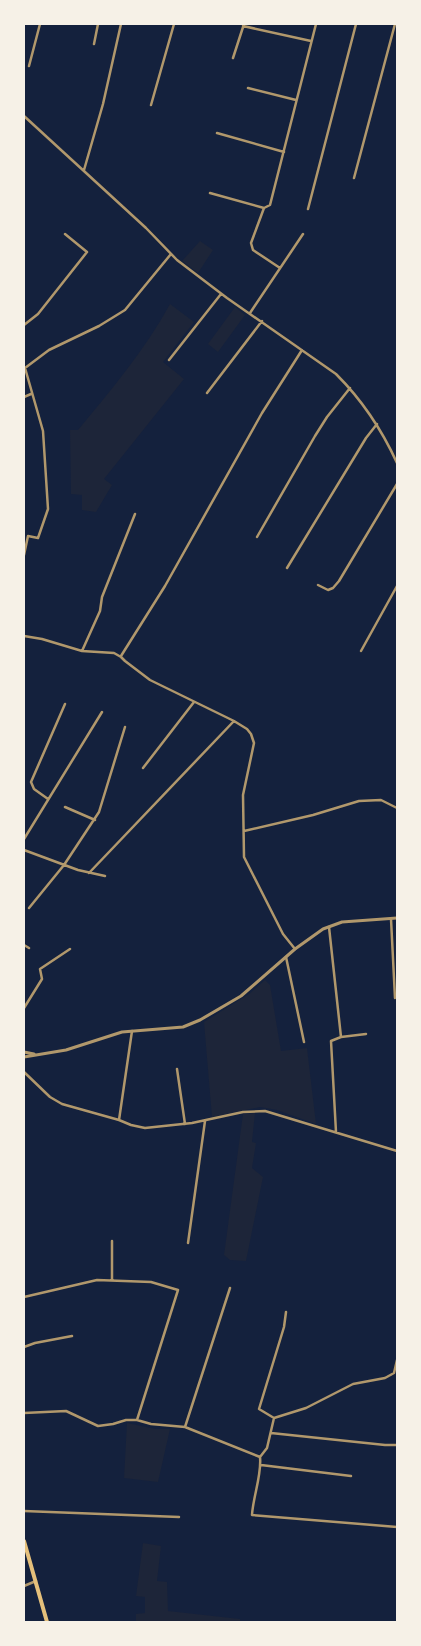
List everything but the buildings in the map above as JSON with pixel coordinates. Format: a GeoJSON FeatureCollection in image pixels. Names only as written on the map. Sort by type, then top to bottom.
{"type":"FeatureCollection","features":[{"type":"Feature","properties":{"kind":"main road"},"geometry":{"type":"LineString","coordinates":[[24,1541],[46,1622]]}},
{"type":"Feature","properties":{"kind":"street"},"geometry":{"type":"LineString","coordinates":[[29,66],[40,24]]}},
{"type":"Feature","properties":{"kind":"street"},"geometry":{"type":"LineString","coordinates":[[94,44],[98,24]]}},
{"type":"Feature","properties":{"kind":"street"},"geometry":{"type":"LineString","coordinates":[[84,170],[103,104],[121,24]]}},
{"type":"Feature","properties":{"kind":"street"},"geometry":{"type":"LineString","coordinates":[[151,105],[174,24]]}},
{"type":"Feature","properties":{"kind":"street"},"geometry":{"type":"LineString","coordinates":[[210,192],[264,208],[270,205],[316,24]]}},
{"type":"Feature","properties":{"kind":"street"},"geometry":{"type":"LineString","coordinates":[[308,209],[356,24]]}},
{"type":"Feature","properties":{"kind":"street"},"geometry":{"type":"LineString","coordinates":[[354,178],[395,24]]}},
{"type":"Feature","properties":{"kind":"street"},"geometry":{"type":"LineString","coordinates":[[233,58],[244,25],[311,41]]}},
{"type":"Feature","properties":{"kind":"street"},"geometry":{"type":"LineString","coordinates":[[248,88],[296,100]]}},
{"type":"Feature","properties":{"kind":"street"},"geometry":{"type":"LineString","coordinates":[[24,116],[146,228],[171,254],[221,294],[336,374],[350,388],[377,424],[397,463]]}},
{"type":"Feature","properties":{"kind":"street"},"geometry":{"type":"LineString","coordinates":[[217,134],[284,152]]}},
{"type":"Feature","properties":{"kind":"street"},"geometry":{"type":"LineString","coordinates":[[264,208],[252,243],[253,250],[280,268]]}},
{"type":"Feature","properties":{"kind":"street"},"geometry":{"type":"LineString","coordinates":[[24,325],[38,314],[87,252],[65,234]]}},
{"type":"Feature","properties":{"kind":"street"},"geometry":{"type":"LineString","coordinates":[[250,313],[303,234]]}},
{"type":"Feature","properties":{"kind":"street"},"geometry":{"type":"LineString","coordinates":[[24,555],[28,536],[38,538],[48,509],[43,431],[25,368],[49,350],[99,326],[125,310],[171,254]]}},
{"type":"Feature","properties":{"kind":"street"},"geometry":{"type":"LineString","coordinates":[[169,360],[221,294]]}},
{"type":"Feature","properties":{"kind":"street"},"geometry":{"type":"LineString","coordinates":[[207,393],[262,322]]}},
{"type":"Feature","properties":{"kind":"street"},"geometry":{"type":"LineString","coordinates":[[121,657],[165,586],[257,422],[302,350]]}},
{"type":"Feature","properties":{"kind":"street"},"geometry":{"type":"LineString","coordinates":[[257,537],[327,417],[350,388]]}},
{"type":"Feature","properties":{"kind":"street"},"geometry":{"type":"LineString","coordinates":[[24,397],[32,394]]}},
{"type":"Feature","properties":{"kind":"street"},"geometry":{"type":"LineString","coordinates":[[287,568],[366,438],[377,424]]}},
{"type":"Feature","properties":{"kind":"street"},"geometry":{"type":"LineString","coordinates":[[318,585],[328,590],[333,588],[339,581],[397,484]]}},
{"type":"Feature","properties":{"kind":"street"},"geometry":{"type":"LineString","coordinates":[[82,651],[100,611],[106,584],[135,514]]}},
{"type":"Feature","properties":{"kind":"street"},"geometry":{"type":"LineString","coordinates":[[362,651],[397,586]]}},
{"type":"Feature","properties":{"kind":"street"},"geometry":{"type":"LineString","coordinates":[[24,636],[42,639],[82,651],[114,653],[150,680],[247,729],[254,743],[244,786],[243,852],[247,866],[283,934],[295,949]]}},
{"type":"Feature","properties":{"kind":"street"},"geometry":{"type":"LineString","coordinates":[[143,768],[194,702]]}},
{"type":"Feature","properties":{"kind":"street"},"geometry":{"type":"LineString","coordinates":[[48,799],[34,789],[31,782],[65,704]]}},
{"type":"Feature","properties":{"kind":"street"},"geometry":{"type":"LineString","coordinates":[[24,839],[102,712]]}},
{"type":"Feature","properties":{"kind":"street"},"geometry":{"type":"LineString","coordinates":[[89,873],[234,721]]}},
{"type":"Feature","properties":{"kind":"street"},"geometry":{"type":"LineString","coordinates":[[29,908],[64,865],[95,820],[125,727]]}},
{"type":"Feature","properties":{"kind":"street"},"geometry":{"type":"LineString","coordinates":[[244,831],[359,802],[381,800],[397,808]]}},
{"type":"Feature","properties":{"kind":"street"},"geometry":{"type":"LineString","coordinates":[[65,807],[95,820]]}},
{"type":"Feature","properties":{"kind":"street"},"geometry":{"type":"LineString","coordinates":[[24,850],[64,865],[105,876]]}},
{"type":"Feature","properties":{"kind":"street"},"geometry":{"type":"LineString","coordinates":[[24,1052],[51,1054],[98,1039],[132,1031],[183,1026],[200,1020],[241,996],[295,949],[329,926],[342,922],[397,918]]}},
{"type":"Feature","properties":{"kind":"street"},"geometry":{"type":"LineString","coordinates":[[391,919],[395,998]]}},
{"type":"Feature","properties":{"kind":"street"},"geometry":{"type":"LineString","coordinates":[[329,926],[341,1038]]}},
{"type":"Feature","properties":{"kind":"street"},"geometry":{"type":"LineString","coordinates":[[24,945],[30,948]]}},
{"type":"Feature","properties":{"kind":"street"},"geometry":{"type":"LineString","coordinates":[[24,1008],[42,979],[40,969],[70,949]]}},
{"type":"Feature","properties":{"kind":"street"},"geometry":{"type":"LineString","coordinates":[[286,957],[304,1042]]}},
{"type":"Feature","properties":{"kind":"street"},"geometry":{"type":"LineString","coordinates":[[119,1120],[132,1031]]}},
{"type":"Feature","properties":{"kind":"street"},"geometry":{"type":"LineString","coordinates":[[336,1132],[331,1041],[366,1034]]}},
{"type":"Feature","properties":{"kind":"street"},"geometry":{"type":"LineString","coordinates":[[24,1057],[37,1054]]}},
{"type":"Feature","properties":{"kind":"street"},"geometry":{"type":"LineString","coordinates":[[176,1069],[185,1124]]}},
{"type":"Feature","properties":{"kind":"street"},"geometry":{"type":"LineString","coordinates":[[24,1073],[56,1100],[119,1120],[131,1126],[145,1128],[185,1124],[243,1112],[265,1111],[397,1151]]}},
{"type":"Feature","properties":{"kind":"street"},"geometry":{"type":"LineString","coordinates":[[188,1243],[205,1121]]}},
{"type":"Feature","properties":{"kind":"street"},"geometry":{"type":"LineString","coordinates":[[112,1242],[112,1280]]}},
{"type":"Feature","properties":{"kind":"street"},"geometry":{"type":"LineString","coordinates":[[24,1297],[96,1280],[151,1282],[178,1290],[138,1420]]}},
{"type":"Feature","properties":{"kind":"street"},"geometry":{"type":"LineString","coordinates":[[185,1427],[230,1288]]}},
{"type":"Feature","properties":{"kind":"street"},"geometry":{"type":"LineString","coordinates":[[286,1312],[284,1327],[259,1409],[274,1418],[306,1408],[353,1384],[385,1378],[396,1373],[397,1360]]}},
{"type":"Feature","properties":{"kind":"street"},"geometry":{"type":"LineString","coordinates":[[24,1347],[72,1336]]}},
{"type":"Feature","properties":{"kind":"street"},"geometry":{"type":"LineString","coordinates":[[24,1413],[66,1411],[98,1426],[126,1420],[138,1420],[151,1424],[185,1427],[260,1457]]}},
{"type":"Feature","properties":{"kind":"street"},"geometry":{"type":"LineString","coordinates":[[274,1418],[267,1448],[260,1457],[261,1465],[253,1499],[252,1515],[397,1527]]}},
{"type":"Feature","properties":{"kind":"street"},"geometry":{"type":"LineString","coordinates":[[271,1433],[397,1445]]}},
{"type":"Feature","properties":{"kind":"street"},"geometry":{"type":"LineString","coordinates":[[261,1465],[352,1476]]}},
{"type":"Feature","properties":{"kind":"street"},"geometry":{"type":"LineString","coordinates":[[24,1511],[179,1517]]}},
{"type":"Feature","properties":{"kind":"street"},"geometry":{"type":"LineString","coordinates":[[24,1586],[36,1580]]}},
{"type":"Feature","properties":{"kind":"shaded area"},"geometry":{"type":"Polygon","coordinates":[[[200,241],[213,250],[198,273],[182,261],[200,241]]]}},
{"type":"Feature","properties":{"kind":"shaded area"},"geometry":{"type":"Polygon","coordinates":[[[170,304],[194,322],[163,362],[184,379],[104,479],[112,485],[96,512],[82,510],[82,495],[71,494],[70,430],[78,430],[115,385],[139,354],[170,304]]]}},
{"type":"Feature","properties":{"kind":"shaded area"},"geometry":{"type":"Polygon","coordinates":[[[235,307],[245,315],[218,352],[208,344],[235,307]]]}},
{"type":"Feature","properties":{"kind":"shaded area"},"geometry":{"type":"Polygon","coordinates":[[[265,980],[270,985],[281,1051],[307,1048],[316,1124],[277,1110],[260,1107],[212,1117],[204,1022],[249,994],[265,980]]]}},
{"type":"Feature","properties":{"kind":"shaded area"},"geometry":{"type":"Polygon","coordinates":[[[255,1113],[252,1142],[256,1143],[252,1168],[263,1177],[246,1261],[230,1260],[224,1255],[243,1114],[255,1113]]]}},
{"type":"Feature","properties":{"kind":"shaded area"},"geometry":{"type":"Polygon","coordinates":[[[127,1423],[156,1429],[170,1429],[158,1482],[124,1478],[127,1423]]]}},
{"type":"Feature","properties":{"kind":"shaded area"},"geometry":{"type":"Polygon","coordinates":[[[143,1543],[161,1546],[157,1581],[167,1582],[168,1611],[240,1619],[240,1622],[136,1622],[136,1614],[145,1613],[145,1597],[136,1596],[143,1543]]]}}]}
